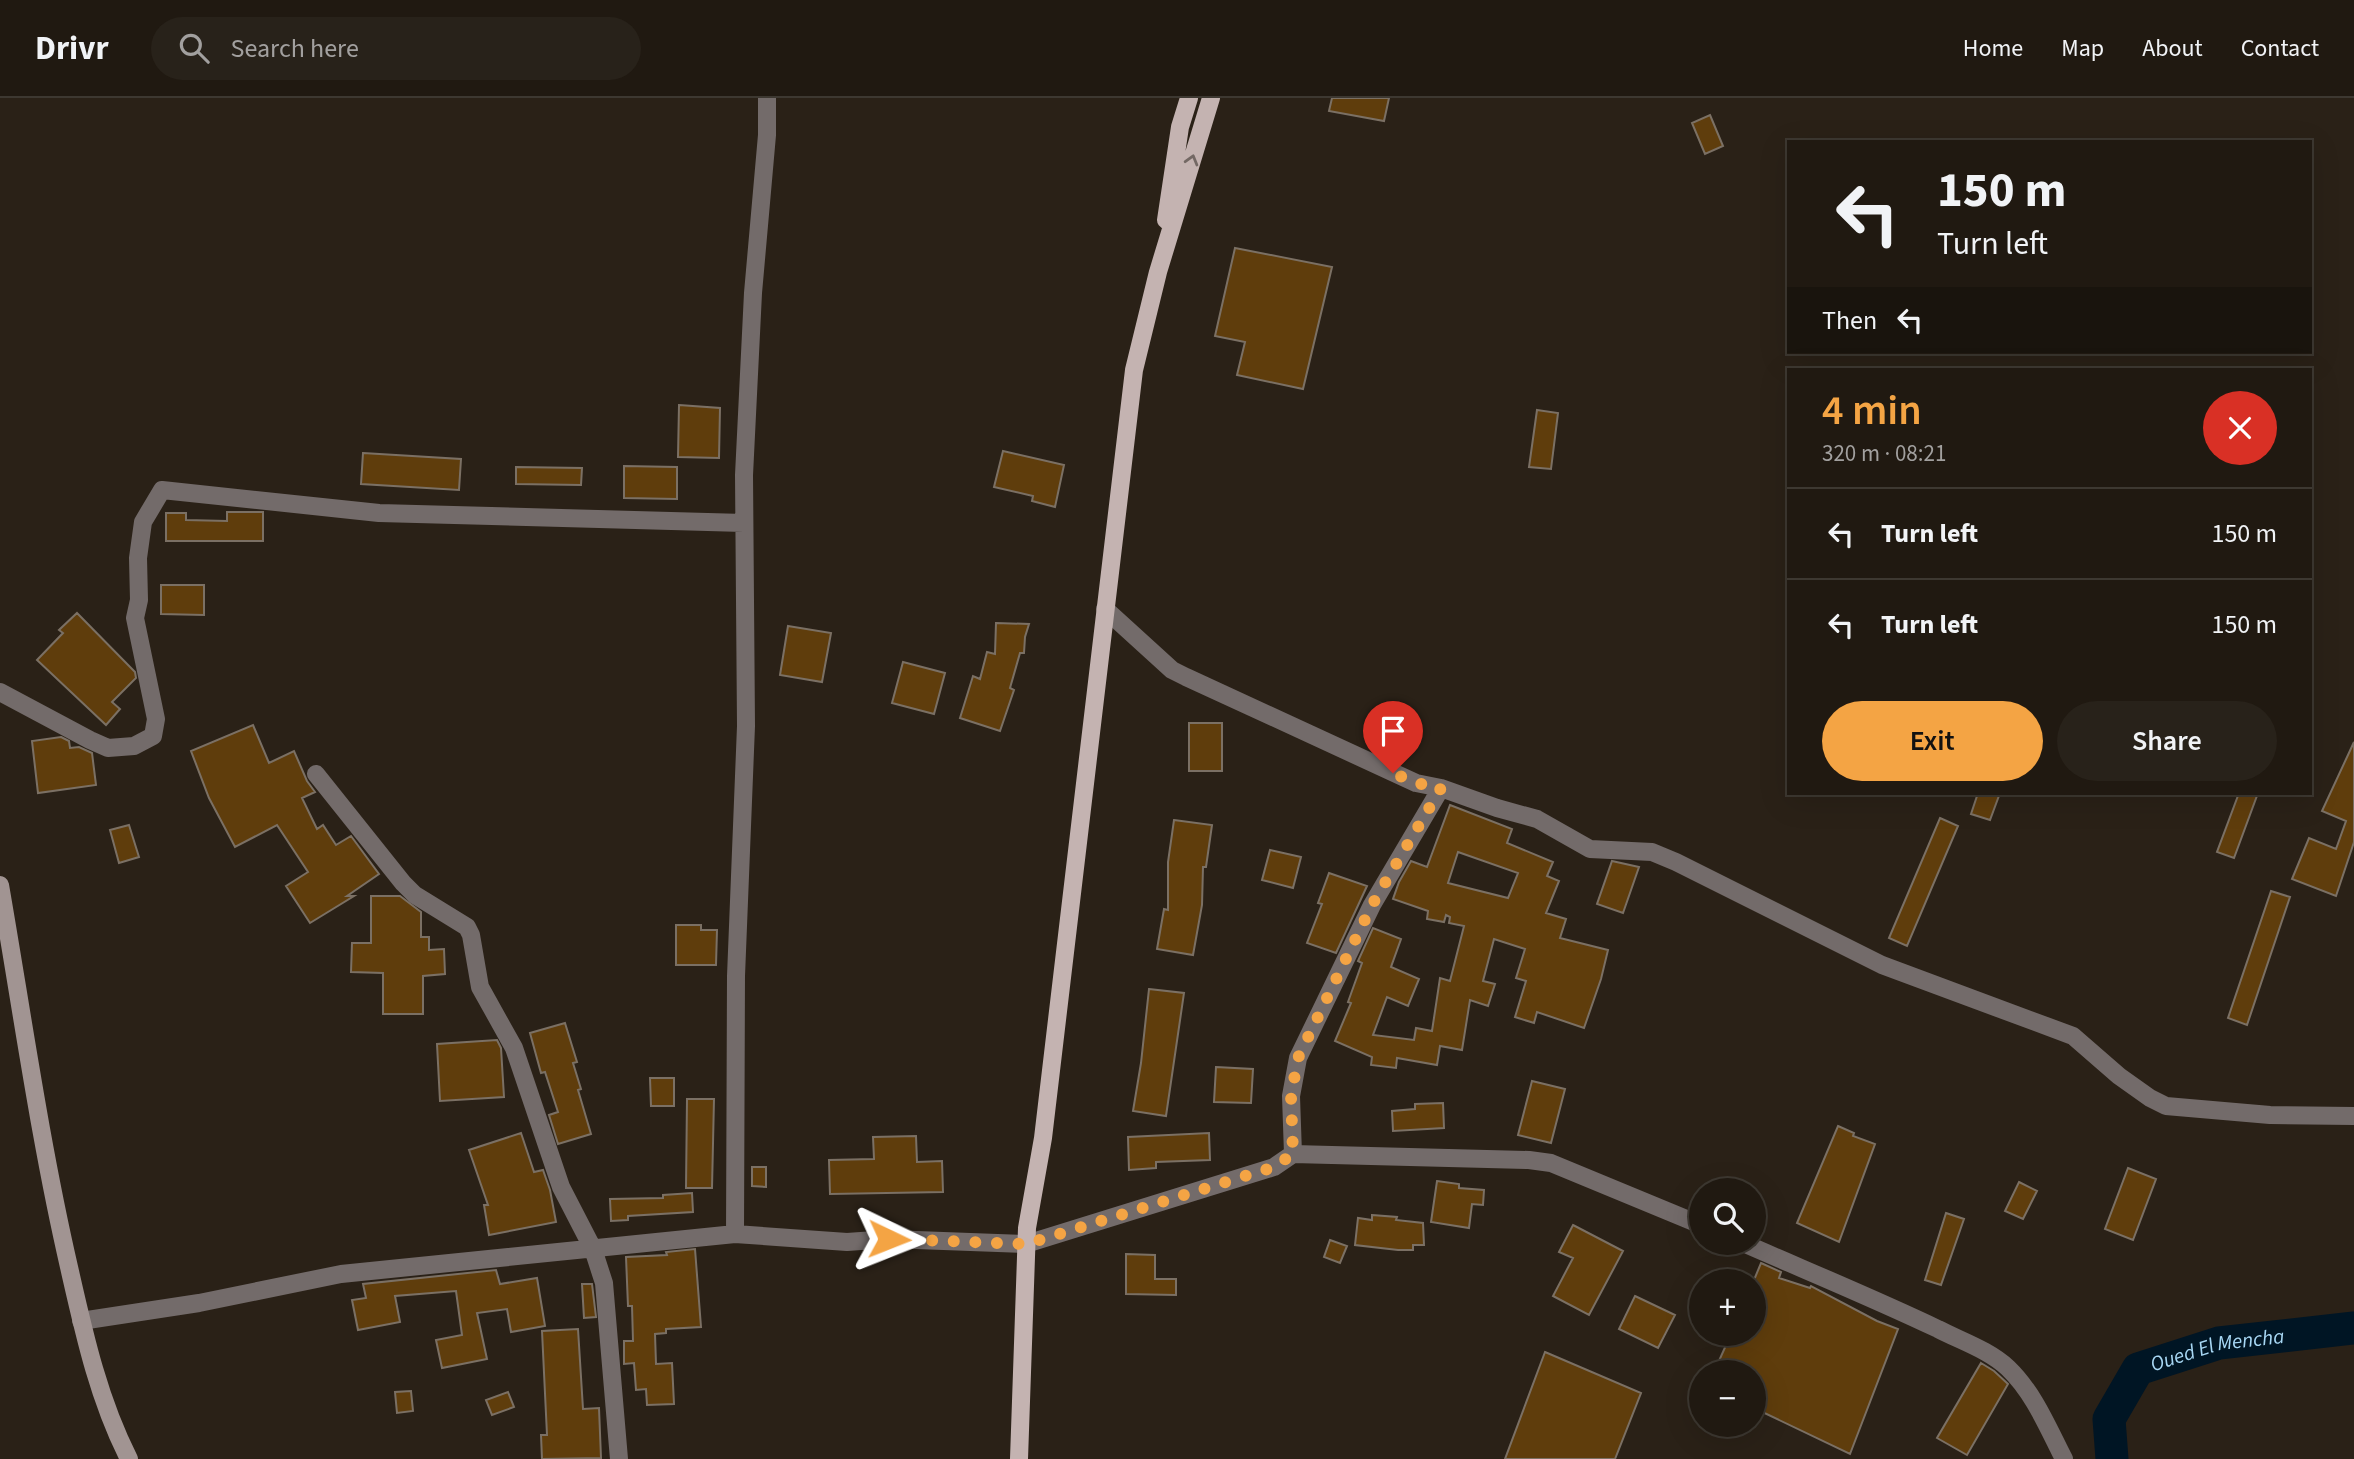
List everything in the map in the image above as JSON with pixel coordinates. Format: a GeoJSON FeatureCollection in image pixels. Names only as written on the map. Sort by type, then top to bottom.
{"type":"FeatureCollection","features":[{"type":"Feature","properties":{"kind":"main road"},"geometry":{"type":"LineString","coordinates":[[1158,272],[1180,127],[1189,98]]}},
{"type":"Feature","properties":{"kind":"main road"},"geometry":{"type":"LineString","coordinates":[[1019,1459],[1027,1244],[1043,1138],[1134,370],[1158,272],[1211,98]]}},
{"type":"Feature","properties":{"kind":"main road"},"geometry":{"type":"LineString","coordinates":[[0,887],[54,1201],[81,1321],[94,1372],[119,1440],[129,1459]]}},
{"type":"Feature","properties":{"kind":"street"},"geometry":{"type":"LineString","coordinates":[[735,1234],[738,909],[746,726],[744,475],[753,293],[767,135],[767,98]]}},
{"type":"Feature","properties":{"kind":"street"},"geometry":{"type":"LineString","coordinates":[[0,692],[108,748],[134,746],[153,736],[156,719],[135,618],[139,600],[138,558],[143,522],[162,490],[379,513],[744,523]]}},
{"type":"Feature","properties":{"kind":"street"},"geometry":{"type":"LineString","coordinates":[[1105,609],[1172,670],[1186,677],[1416,783],[1441,788],[1537,819],[1590,849],[1652,852],[1676,862],[1882,964],[2073,1036],[2119,1076],[2150,1098],[2166,1105],[2270,1115],[2354,1116]]}},
{"type":"Feature","properties":{"kind":"street"},"geometry":{"type":"LineString","coordinates":[[316,774],[403,883],[415,895],[463,922],[471,935],[481,987],[514,1048],[561,1187],[593,1249],[604,1283],[619,1459]]}},
{"type":"Feature","properties":{"kind":"street"},"geometry":{"type":"LineString","coordinates":[[1293,1154],[1291,1096],[1298,1058],[1372,905],[1441,788]]}},
{"type":"Feature","properties":{"kind":"street"},"geometry":{"type":"LineString","coordinates":[[81,1321],[199,1303],[341,1274],[735,1234],[847,1242],[889,1239],[1027,1244],[1274,1167],[1293,1154],[1552,1163],[1689,1220]]}},
{"type":"Feature","properties":{"kind":"street"},"geometry":{"type":"LineString","coordinates":[[1766,1253],[1987,1353],[2021,1382],[2064,1459]]}},
{"type":"Feature","properties":{"kind":"building"},"geometry":{"type":"Polygon","coordinates":[[[1332,98],[1389,98],[1384,121],[1329,111],[1332,98]]]}},
{"type":"Feature","properties":{"kind":"building"},"geometry":{"type":"Polygon","coordinates":[[[1710,115],[1723,146],[1705,154],[1692,123],[1710,115]]]}},
{"type":"Feature","properties":{"kind":"building"},"geometry":{"type":"Polygon","coordinates":[[[1235,248],[1332,267],[1303,389],[1237,375],[1245,342],[1215,336],[1235,248]]]}},
{"type":"Feature","properties":{"kind":"building"},"geometry":{"type":"Polygon","coordinates":[[[679,405],[720,408],[719,458],[678,457],[679,405]]]}},
{"type":"Feature","properties":{"kind":"building"},"geometry":{"type":"Polygon","coordinates":[[[1537,410],[1558,413],[1551,469],[1529,467],[1537,410]]]}},
{"type":"Feature","properties":{"kind":"building"},"geometry":{"type":"Polygon","coordinates":[[[1003,451],[1064,465],[1055,507],[1032,501],[1033,496],[994,487],[1003,451]]]}},
{"type":"Feature","properties":{"kind":"building"},"geometry":{"type":"Polygon","coordinates":[[[363,453],[461,459],[459,490],[361,484],[363,453]]]}},
{"type":"Feature","properties":{"kind":"building"},"geometry":{"type":"Polygon","coordinates":[[[624,466],[677,467],[677,499],[624,498],[624,466]]]}},
{"type":"Feature","properties":{"kind":"building"},"geometry":{"type":"Polygon","coordinates":[[[516,467],[582,468],[581,485],[516,484],[516,467]]]}},
{"type":"Feature","properties":{"kind":"building"},"geometry":{"type":"Polygon","coordinates":[[[227,512],[263,512],[263,541],[166,541],[166,513],[186,513],[186,520],[227,521],[227,512]]]}},
{"type":"Feature","properties":{"kind":"building"},"geometry":{"type":"Polygon","coordinates":[[[161,585],[204,585],[204,615],[161,614],[161,585]]]}},
{"type":"Feature","properties":{"kind":"building"},"geometry":{"type":"Polygon","coordinates":[[[77,613],[135,672],[136,678],[112,702],[120,709],[106,725],[37,660],[63,633],[59,630],[77,613]]]}},
{"type":"Feature","properties":{"kind":"building"},"geometry":{"type":"Polygon","coordinates":[[[996,623],[1029,624],[1024,653],[1020,653],[1010,688],[1014,690],[1000,731],[960,718],[973,676],[980,679],[987,652],[995,654],[996,623]]]}},
{"type":"Feature","properties":{"kind":"building"},"geometry":{"type":"Polygon","coordinates":[[[788,626],[831,633],[822,682],[780,675],[788,626]]]}},
{"type":"Feature","properties":{"kind":"building"},"geometry":{"type":"Polygon","coordinates":[[[903,662],[945,673],[934,714],[892,703],[903,662]]]}},
{"type":"Feature","properties":{"kind":"building"},"geometry":{"type":"Polygon","coordinates":[[[1189,723],[1222,723],[1222,771],[1189,771],[1189,723]]]}},
{"type":"Feature","properties":{"kind":"building"},"geometry":{"type":"Polygon","coordinates":[[[253,725],[269,763],[294,751],[307,781],[315,792],[302,798],[317,829],[323,825],[336,845],[351,836],[379,874],[347,896],[354,896],[310,923],[286,886],[308,872],[277,825],[235,847],[209,798],[191,751],[253,725]]]}},
{"type":"Feature","properties":{"kind":"building"},"geometry":{"type":"Polygon","coordinates":[[[61,737],[69,741],[70,748],[79,747],[92,753],[96,785],[38,793],[32,741],[61,737]]]}},
{"type":"Feature","properties":{"kind":"building"},"geometry":{"type":"Polygon","coordinates":[[[2354,742],[2354,842],[2336,896],[2292,879],[2309,838],[2336,849],[2346,821],[2322,811],[2354,742]]]}},
{"type":"Feature","properties":{"kind":"building"},"geometry":{"type":"Polygon","coordinates":[[[1977,795],[1999,795],[1990,820],[1971,814],[1977,795]]]}},
{"type":"Feature","properties":{"kind":"building"},"geometry":{"type":"Polygon","coordinates":[[[2238,795],[2257,795],[2234,858],[2217,852],[2238,795]]]}},
{"type":"Feature","properties":{"kind":"building"},"geometry":{"type":"Polygon","coordinates":[[[1450,805],[1512,829],[1507,843],[1553,862],[1547,876],[1559,881],[1546,913],[1566,919],[1560,938],[1608,950],[1584,1028],[1537,1012],[1534,1023],[1515,1017],[1526,981],[1516,978],[1525,949],[1494,939],[1483,981],[1495,984],[1488,1006],[1470,1000],[1462,1050],[1440,1046],[1437,1065],[1397,1058],[1396,1068],[1371,1065],[1372,1057],[1335,1041],[1351,1003],[1348,1002],[1362,963],[1358,961],[1373,928],[1401,939],[1391,967],[1419,979],[1408,1006],[1387,997],[1373,1035],[1414,1040],[1416,1028],[1432,1031],[1440,978],[1450,981],[1464,926],[1449,923],[1450,917],[1446,915],[1444,922],[1427,919],[1428,911],[1393,899],[1411,861],[1427,867],[1450,805]],[[1458,852],[1448,883],[1508,898],[1518,873],[1458,852]]]}},
{"type":"Feature","properties":{"kind":"building"},"geometry":{"type":"Polygon","coordinates":[[[1940,818],[1958,826],[1907,946],[1889,938],[1940,818]]]}},
{"type":"Feature","properties":{"kind":"building"},"geometry":{"type":"Polygon","coordinates":[[[1174,820],[1212,825],[1206,867],[1203,867],[1202,905],[1193,955],[1157,949],[1164,909],[1168,910],[1168,862],[1174,820]]]}},
{"type":"Feature","properties":{"kind":"building"},"geometry":{"type":"Polygon","coordinates":[[[129,825],[139,857],[119,863],[110,830],[129,825]]]}},
{"type":"Feature","properties":{"kind":"building"},"geometry":{"type":"Polygon","coordinates":[[[1270,850],[1301,857],[1293,888],[1262,880],[1270,850]]]}},
{"type":"Feature","properties":{"kind":"building"},"geometry":{"type":"Polygon","coordinates":[[[1612,861],[1639,867],[1623,913],[1597,904],[1612,861]]]}},
{"type":"Feature","properties":{"kind":"building"},"geometry":{"type":"Polygon","coordinates":[[[1329,873],[1367,886],[1336,953],[1307,943],[1322,904],[1318,903],[1329,873]]]}},
{"type":"Feature","properties":{"kind":"building"},"geometry":{"type":"Polygon","coordinates":[[[2271,891],[2290,897],[2247,1025],[2228,1018],[2271,891]]]}},
{"type":"Feature","properties":{"kind":"building"},"geometry":{"type":"Polygon","coordinates":[[[371,896],[400,896],[421,912],[421,937],[429,937],[429,950],[444,949],[445,974],[423,976],[423,1014],[383,1014],[383,973],[351,972],[352,943],[371,943],[371,896]]]}},
{"type":"Feature","properties":{"kind":"building"},"geometry":{"type":"Polygon","coordinates":[[[676,925],[701,925],[701,930],[717,930],[716,965],[676,965],[676,925]]]}},
{"type":"Feature","properties":{"kind":"building"},"geometry":{"type":"Polygon","coordinates":[[[1149,989],[1184,993],[1166,1116],[1133,1111],[1149,989]]]}},
{"type":"Feature","properties":{"kind":"building"},"geometry":{"type":"Polygon","coordinates":[[[565,1023],[577,1062],[573,1063],[581,1089],[578,1090],[591,1134],[558,1144],[549,1115],[558,1112],[545,1072],[541,1073],[530,1033],[565,1023]]]}},
{"type":"Feature","properties":{"kind":"building"},"geometry":{"type":"Polygon","coordinates":[[[497,1040],[501,1048],[504,1097],[440,1101],[437,1044],[497,1040]]]}},
{"type":"Feature","properties":{"kind":"building"},"geometry":{"type":"Polygon","coordinates":[[[1216,1067],[1253,1069],[1251,1103],[1214,1102],[1216,1067]]]}},
{"type":"Feature","properties":{"kind":"building"},"geometry":{"type":"Polygon","coordinates":[[[650,1078],[674,1078],[674,1106],[651,1106],[650,1078]]]}},
{"type":"Feature","properties":{"kind":"building"},"geometry":{"type":"Polygon","coordinates":[[[1532,1081],[1565,1089],[1551,1143],[1518,1135],[1532,1081]]]}},
{"type":"Feature","properties":{"kind":"building"},"geometry":{"type":"Polygon","coordinates":[[[687,1099],[714,1099],[712,1188],[686,1188],[687,1099]]]}},
{"type":"Feature","properties":{"kind":"building"},"geometry":{"type":"Polygon","coordinates":[[[1443,1103],[1444,1128],[1393,1131],[1392,1111],[1415,1109],[1415,1104],[1443,1103]]]}},
{"type":"Feature","properties":{"kind":"building"},"geometry":{"type":"Polygon","coordinates":[[[1838,1126],[1854,1133],[1853,1136],[1875,1144],[1839,1242],[1797,1223],[1838,1126]]]}},
{"type":"Feature","properties":{"kind":"building"},"geometry":{"type":"Polygon","coordinates":[[[521,1133],[534,1172],[543,1170],[556,1222],[489,1235],[484,1205],[488,1205],[469,1150],[521,1133]]]}},
{"type":"Feature","properties":{"kind":"building"},"geometry":{"type":"Polygon","coordinates":[[[1209,1133],[1210,1160],[1156,1162],[1156,1168],[1129,1170],[1128,1137],[1209,1133]]]}},
{"type":"Feature","properties":{"kind":"building"},"geometry":{"type":"Polygon","coordinates":[[[916,1136],[917,1162],[942,1161],[943,1192],[830,1194],[829,1160],[874,1159],[873,1137],[916,1136]]]}},
{"type":"Feature","properties":{"kind":"building"},"geometry":{"type":"Polygon","coordinates":[[[752,1167],[766,1167],[766,1187],[752,1186],[752,1167]]]}},
{"type":"Feature","properties":{"kind":"building"},"geometry":{"type":"Polygon","coordinates":[[[2128,1168],[2156,1179],[2133,1240],[2105,1229],[2128,1168]]]}},
{"type":"Feature","properties":{"kind":"building"},"geometry":{"type":"Polygon","coordinates":[[[1437,1181],[1459,1184],[1459,1188],[1484,1190],[1483,1205],[1472,1204],[1469,1228],[1431,1222],[1437,1181]]]}},
{"type":"Feature","properties":{"kind":"building"},"geometry":{"type":"Polygon","coordinates":[[[2019,1182],[2037,1191],[2023,1219],[2005,1211],[2019,1182]]]}},
{"type":"Feature","properties":{"kind":"building"},"geometry":{"type":"Polygon","coordinates":[[[692,1193],[693,1212],[628,1216],[628,1220],[611,1221],[610,1199],[663,1198],[663,1195],[692,1193]]]}},
{"type":"Feature","properties":{"kind":"building"},"geometry":{"type":"Polygon","coordinates":[[[1946,1213],[1964,1219],[1941,1285],[1925,1280],[1946,1213]]]}},
{"type":"Feature","properties":{"kind":"building"},"geometry":{"type":"Polygon","coordinates":[[[1372,1215],[1423,1223],[1424,1245],[1413,1245],[1413,1250],[1398,1250],[1355,1245],[1358,1218],[1372,1220],[1372,1215]]]}},
{"type":"Feature","properties":{"kind":"building"},"geometry":{"type":"Polygon","coordinates":[[[1573,1225],[1623,1251],[1589,1315],[1553,1296],[1573,1258],[1559,1252],[1573,1225]]]}},
{"type":"Feature","properties":{"kind":"building"},"geometry":{"type":"Polygon","coordinates":[[[1330,1240],[1347,1246],[1340,1263],[1324,1257],[1330,1240]]]}},
{"type":"Feature","properties":{"kind":"building"},"geometry":{"type":"Polygon","coordinates":[[[695,1249],[701,1327],[666,1329],[666,1333],[655,1334],[656,1364],[672,1363],[674,1404],[647,1405],[646,1389],[636,1390],[634,1363],[624,1364],[624,1341],[633,1341],[626,1257],[667,1255],[666,1252],[695,1249]]]}},
{"type":"Feature","properties":{"kind":"building"},"geometry":{"type":"Polygon","coordinates":[[[1126,1254],[1155,1255],[1155,1279],[1176,1279],[1176,1295],[1126,1294],[1126,1254]]]}},
{"type":"Feature","properties":{"kind":"building"},"geometry":{"type":"Polygon","coordinates":[[[1761,1263],[1781,1272],[1779,1278],[1810,1288],[1811,1286],[1877,1321],[1898,1329],[1850,1454],[1766,1414],[1766,1360],[1719,1360],[1726,1346],[1766,1346],[1766,1269],[1759,1269],[1761,1263]]]}},
{"type":"Feature","properties":{"kind":"building"},"geometry":{"type":"Polygon","coordinates":[[[496,1270],[500,1284],[537,1278],[545,1326],[511,1332],[507,1309],[477,1313],[487,1359],[442,1368],[436,1340],[462,1335],[456,1291],[395,1296],[400,1322],[358,1330],[352,1300],[366,1298],[363,1284],[496,1270]]]}},
{"type":"Feature","properties":{"kind":"building"},"geometry":{"type":"Polygon","coordinates":[[[582,1284],[592,1284],[596,1317],[584,1318],[582,1284]]]}},
{"type":"Feature","properties":{"kind":"building"},"geometry":{"type":"Polygon","coordinates":[[[1635,1296],[1675,1315],[1658,1348],[1619,1329],[1635,1296]]]}},
{"type":"Feature","properties":{"kind":"building"},"geometry":{"type":"Polygon","coordinates":[[[578,1329],[583,1409],[599,1408],[601,1458],[542,1459],[541,1435],[547,1435],[542,1331],[578,1329]]]}},
{"type":"Feature","properties":{"kind":"building"},"geometry":{"type":"Polygon","coordinates":[[[1545,1352],[1641,1393],[1615,1459],[1505,1459],[1545,1352]]]}},
{"type":"Feature","properties":{"kind":"building"},"geometry":{"type":"Polygon","coordinates":[[[1981,1363],[2008,1384],[1967,1455],[1937,1438],[1981,1363]]]}},
{"type":"Feature","properties":{"kind":"building"},"geometry":{"type":"Polygon","coordinates":[[[411,1391],[413,1411],[397,1413],[395,1392],[411,1391]]]}},
{"type":"Feature","properties":{"kind":"building"},"geometry":{"type":"Polygon","coordinates":[[[508,1392],[514,1407],[492,1415],[486,1400],[508,1392]]]}},
{"type":"Feature","properties":{"kind":"waterway","name":"Oued El Mencha"},"geometry":{"type":"LineString","coordinates":[[2112,1459],[2109,1419],[2138,1369],[2219,1343],[2354,1328]]}},
{"type":"Feature","properties":{"kind":"route"},"geometry":{"type":"LineString","coordinates":[[889,1239],[1027,1244],[1274,1167],[1293,1154],[1291,1096],[1298,1058],[1372,905],[1441,788],[1416,783],[1393,773]]}}]}
